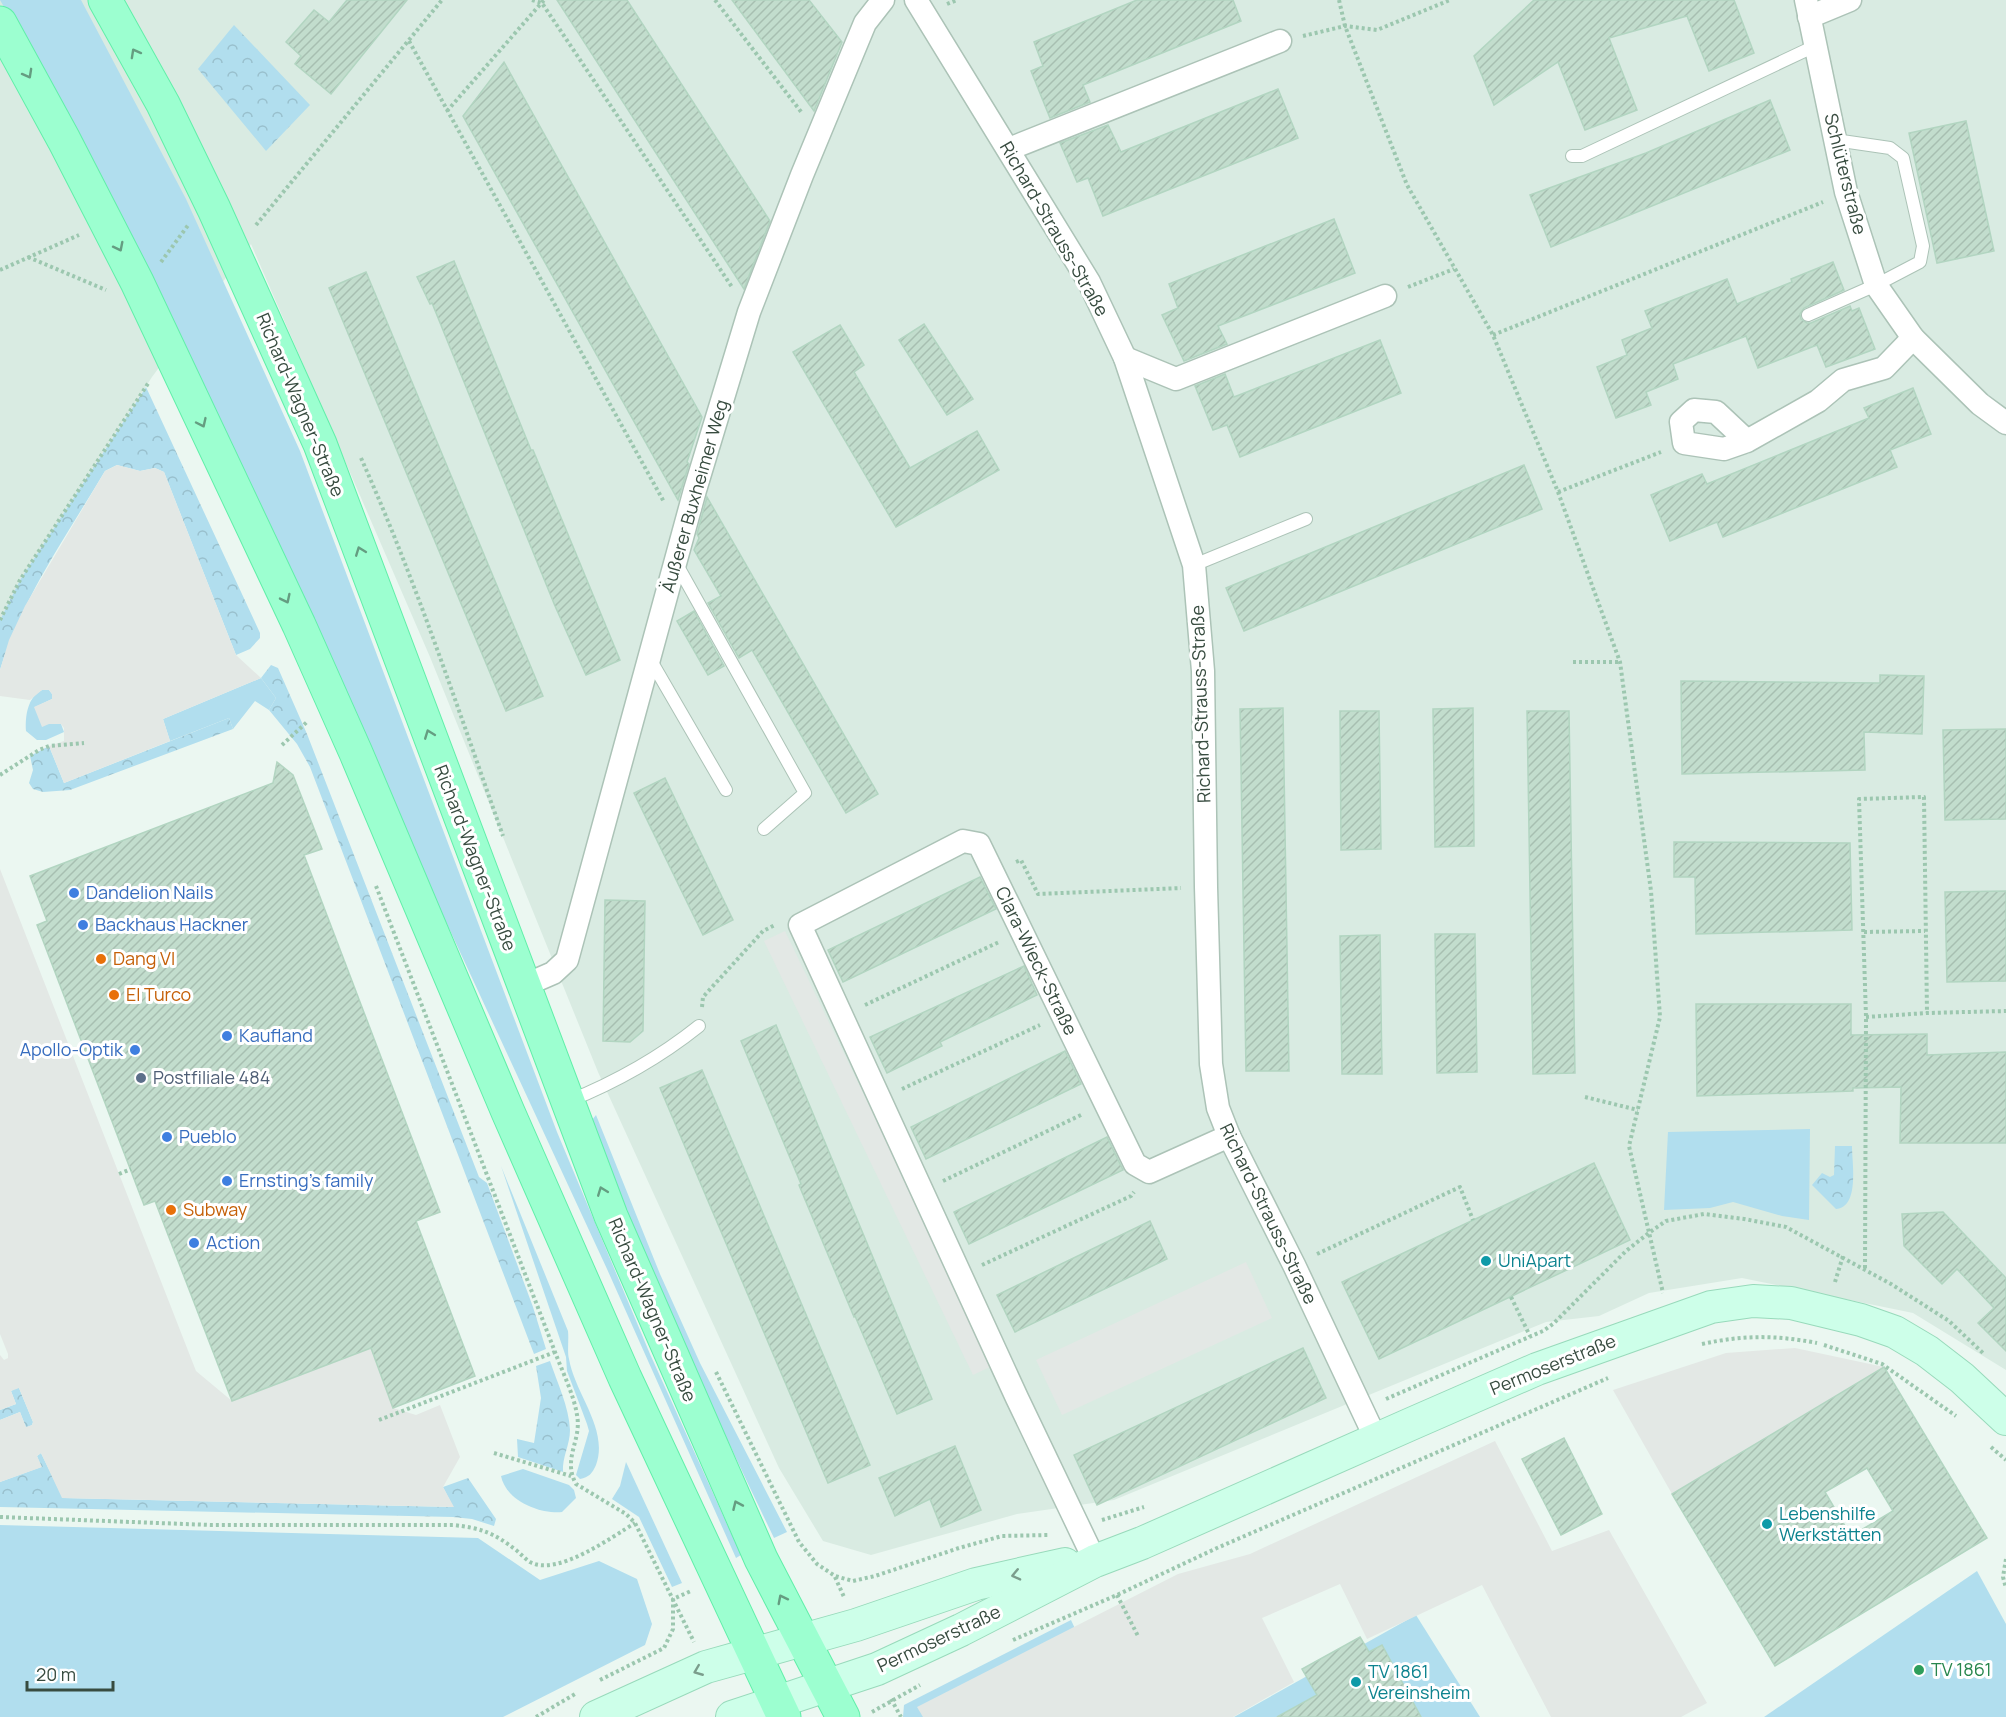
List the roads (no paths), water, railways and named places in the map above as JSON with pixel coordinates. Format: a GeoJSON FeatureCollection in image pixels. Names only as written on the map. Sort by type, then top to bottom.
{"type":"FeatureCollection","features":[{"type":"Feature","properties":{"kind":"main road","name":"Richard-Wagner-Straße"},"geometry":{"type":"LineString","coordinates":[[105,0],[163,104],[214,209],[320,444],[611,1216],[761,1559],[843,1717]]}},
{"type":"Feature","properties":{"kind":"main road"},"geometry":{"type":"LineString","coordinates":[[0,23],[64,140],[137,282],[313,657],[625,1378],[780,1709]]}},
{"type":"Feature","properties":{"kind":"street","name":"Äußerer Buxheimer Weg"},"geometry":{"type":"LineString","coordinates":[[524,986],[553,973],[567,960],[682,535],[749,312],[818,135],[865,23],[883,0]]}},
{"type":"Feature","properties":{"kind":"street","name":"Richard-Strauss-Straße"},"geometry":{"type":"LineString","coordinates":[[916,0],[1089,282],[1125,358],[1194,565],[1203,671],[1211,1064],[1218,1108],[1229,1136],[1294,1265],[1376,1439]]}},
{"type":"Feature","properties":{"kind":"street"},"geometry":{"type":"LineString","coordinates":[[1808,8],[1850,0]]}},
{"type":"Feature","properties":{"kind":"street","name":"Schlüterstraße"},"geometry":{"type":"LineString","coordinates":[[1808,8],[1846,192],[1876,285],[1912,338],[1980,404],[2006,423]]}},
{"type":"Feature","properties":{"kind":"street"},"geometry":{"type":"LineString","coordinates":[[1009,149],[1280,41]]}},
{"type":"Feature","properties":{"kind":"street"},"geometry":{"type":"LineString","coordinates":[[1125,358],[1176,379],[1385,296]]}},
{"type":"Feature","properties":{"kind":"street"},"geometry":{"type":"LineString","coordinates":[[1747,441],[1716,412],[1694,410],[1681,422],[1684,443],[1724,450],[1747,441],[1818,401],[1843,380],[1884,368],[1912,338]]}},
{"type":"Feature","properties":{"kind":"street","name":"Clara-Wieck-Straße"},"geometry":{"type":"LineString","coordinates":[[1095,1561],[800,925],[963,841],[979,844],[1135,1164],[1149,1172],[1229,1136]]}},
{"type":"Feature","properties":{"kind":"street","name":"Permoserstraße"},"geometry":{"type":"LineString","coordinates":[[732,1717],[780,1709],[827,1686],[877,1669],[961,1630],[1095,1561],[1152,1539],[1537,1369],[1669,1320],[1711,1307],[1753,1301],[1791,1303],[1861,1320],[1895,1332],[1927,1350],[1962,1378],[2006,1419]]}},
{"type":"Feature","properties":{"kind":"street","name":"Permoserstraße"},"geometry":{"type":"LineString","coordinates":[[596,1717],[706,1667],[856,1625],[976,1584],[1059,1565],[1095,1561]]}},
{"type":"Feature","properties":{"kind":"lane"},"geometry":{"type":"LineString","coordinates":[[1572,156],[1582,156],[1815,46]]}},
{"type":"Feature","properties":{"kind":"lane"},"geometry":{"type":"LineString","coordinates":[[1809,315],[1920,262],[1923,246],[1903,158],[1890,148],[1835,140]]}},
{"type":"Feature","properties":{"kind":"lane"},"geometry":{"type":"LineString","coordinates":[[1194,565],[1306,519]]}},
{"type":"Feature","properties":{"kind":"lane"},"geometry":{"type":"LineString","coordinates":[[675,561],[805,793],[764,829]]}},
{"type":"Feature","properties":{"kind":"lane"},"geometry":{"type":"LineString","coordinates":[[650,658],[726,790]]}},
{"type":"Feature","properties":{"kind":"lane"},"geometry":{"type":"LineString","coordinates":[[568,1102],[630,1073],[676,1045],[699,1026]]}},
{"type":"Feature","properties":{"kind":"place","name":"Dandelion Nails"},"geometry":{"type":"Point","coordinates":[74,893]}},
{"type":"Feature","properties":{"kind":"place","name":"Backhaus Hackner"},"geometry":{"type":"Point","coordinates":[83,925]}},
{"type":"Feature","properties":{"kind":"place","name":"Dang VI"},"geometry":{"type":"Point","coordinates":[101,959]}},
{"type":"Feature","properties":{"kind":"place","name":"El Turco"},"geometry":{"type":"Point","coordinates":[114,995]}},
{"type":"Feature","properties":{"kind":"place","name":"Kaufland"},"geometry":{"type":"Point","coordinates":[227,1036]}},
{"type":"Feature","properties":{"kind":"place","name":"Apollo-Optik"},"geometry":{"type":"Point","coordinates":[135,1050]}},
{"type":"Feature","properties":{"kind":"place","name":"Postfiliale 484"},"geometry":{"type":"Point","coordinates":[141,1078]}},
{"type":"Feature","properties":{"kind":"place","name":"Pueblo"},"geometry":{"type":"Point","coordinates":[167,1137]}},
{"type":"Feature","properties":{"kind":"place","name":"Ernsting's family"},"geometry":{"type":"Point","coordinates":[227,1181]}},
{"type":"Feature","properties":{"kind":"place","name":"Subway"},"geometry":{"type":"Point","coordinates":[171,1210]}},
{"type":"Feature","properties":{"kind":"place","name":"Action"},"geometry":{"type":"Point","coordinates":[194,1243]}},
{"type":"Feature","properties":{"kind":"place","name":"UniApart"},"geometry":{"type":"Point","coordinates":[1486,1261]}},
{"type":"Feature","properties":{"kind":"place","name":"Lebenshilfe Werkstätten"},"geometry":{"type":"Point","coordinates":[1767,1524]}},
{"type":"Feature","properties":{"kind":"place","name":"TV 1861"},"geometry":{"type":"Point","coordinates":[1919,1670]}},
{"type":"Feature","properties":{"kind":"place","name":"TV 1861 Vereinsheim"},"geometry":{"type":"Point","coordinates":[1356,1682]}}]}
